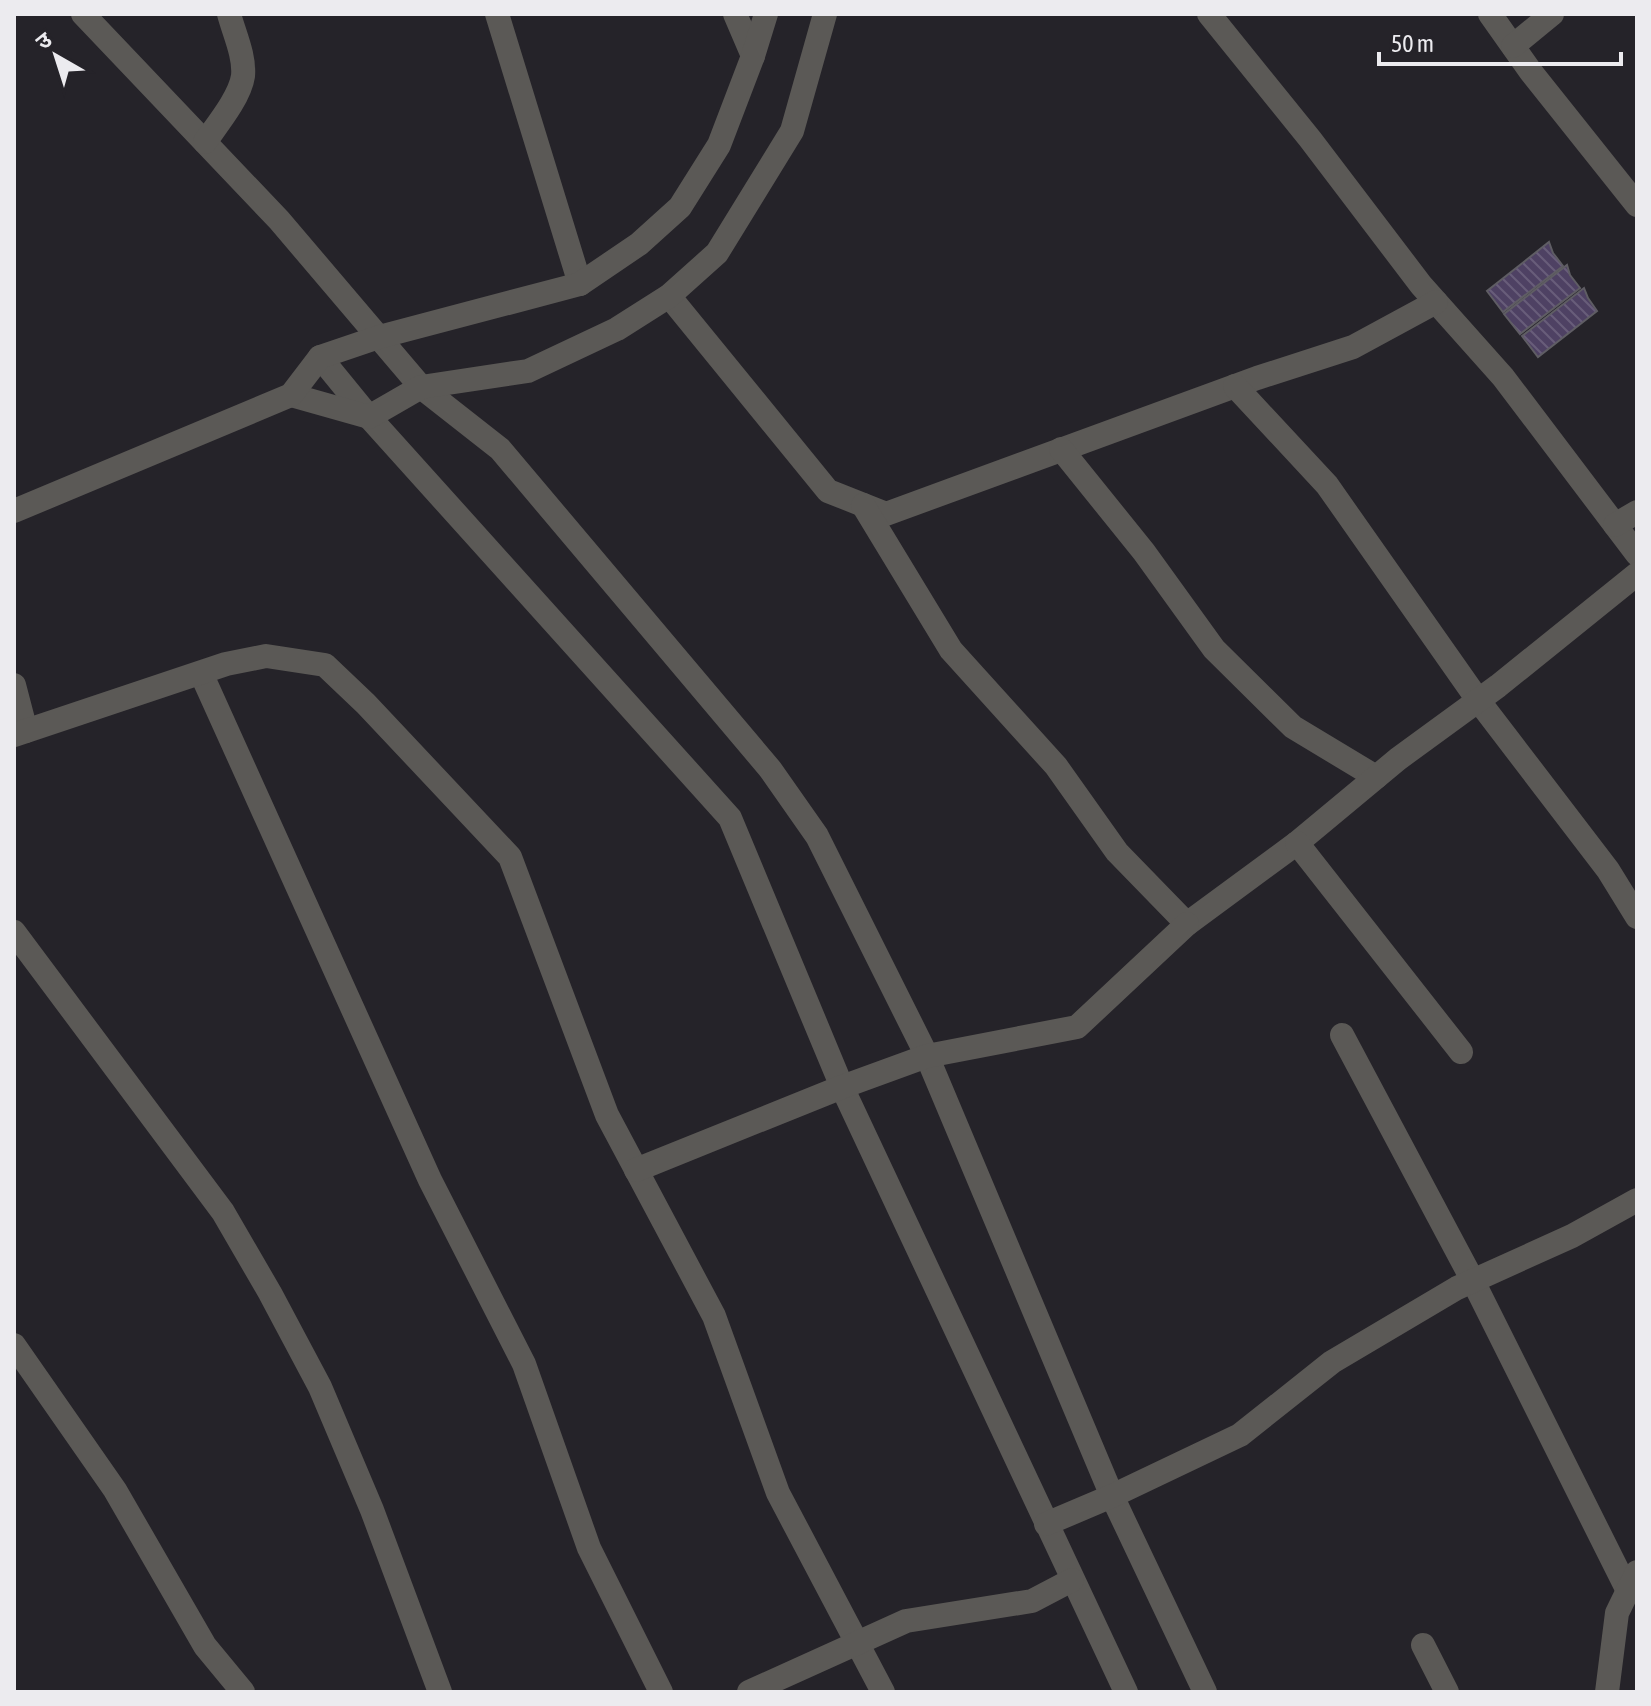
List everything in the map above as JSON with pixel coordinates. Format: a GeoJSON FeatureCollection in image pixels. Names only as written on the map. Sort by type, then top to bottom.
{"type":"FeatureCollection","features":[{"type":"Feature","properties":{"kind":"street"},"geometry":{"type":"LineString","coordinates":[[83,14],[279,220],[421,387],[500,449],[770,769],[817,836],[927,1056],[1112,1496],[1205,1692]]}},
{"type":"Feature","properties":{"kind":"street"},"geometry":{"type":"LineString","coordinates":[[205,142],[230,105],[243,77],[240,52],[229,14]]}},
{"type":"Feature","properties":{"kind":"street"},"geometry":{"type":"LineString","coordinates":[[497,14],[580,284]]}},
{"type":"Feature","properties":{"kind":"street"},"geometry":{"type":"LineString","coordinates":[[735,14],[753,56]]}},
{"type":"Feature","properties":{"kind":"street"},"geometry":{"type":"LineString","coordinates":[[14,511],[291,395],[320,357],[379,337],[580,284],[639,244],[680,207],[719,145],[766,14]]}},
{"type":"Feature","properties":{"kind":"street"},"geometry":{"type":"LineString","coordinates":[[291,395],[369,417],[421,387],[528,371],[617,329],[669,296],[717,253],[792,131],[825,14]]}},
{"type":"Feature","properties":{"kind":"street"},"geometry":{"type":"LineString","coordinates":[[1490,14],[1637,205]]}},
{"type":"Feature","properties":{"kind":"street"},"geometry":{"type":"LineString","coordinates":[[1513,46],[1552,14]]}},
{"type":"Feature","properties":{"kind":"street"},"geometry":{"type":"LineString","coordinates":[[1220,19],[1436,302],[1503,377],[1637,554]]}},
{"type":"Feature","properties":{"kind":"street"},"geometry":{"type":"LineString","coordinates":[[669,296],[828,491],[886,514],[1235,386],[1353,347],[1436,302]]}},
{"type":"Feature","properties":{"kind":"street"},"geometry":{"type":"LineString","coordinates":[[320,357],[369,417],[730,818],[842,1087],[1126,1692]]}},
{"type":"Feature","properties":{"kind":"street"},"geometry":{"type":"LineString","coordinates":[[1235,386],[1327,485],[1478,700],[1608,870],[1637,917]]}},
{"type":"Feature","properties":{"kind":"street"},"geometry":{"type":"LineString","coordinates":[[1061,449],[1144,552],[1214,649],[1293,727],[1376,777]]}},
{"type":"Feature","properties":{"kind":"street"},"geometry":{"type":"LineString","coordinates":[[863,505],[951,650],[1056,766],[1117,852],[1187,924]]}},
{"type":"Feature","properties":{"kind":"street"},"geometry":{"type":"LineString","coordinates":[[1615,525],[1637,512]]}},
{"type":"Feature","properties":{"kind":"street"},"geometry":{"type":"LineString","coordinates":[[636,1170],[927,1056],[1077,1027],[1187,924],[1297,843],[1376,777],[1637,574]]}},
{"type":"Feature","properties":{"kind":"street"},"geometry":{"type":"LineString","coordinates":[[14,685],[20,733],[226,664],[266,656],[325,665],[366,704],[510,857],[607,1115],[714,1316],[778,1493],[883,1692]]}},
{"type":"Feature","properties":{"kind":"street"},"geometry":{"type":"LineString","coordinates":[[201,673],[430,1180],[524,1364],[589,1548],[661,1692]]}},
{"type":"Feature","properties":{"kind":"street"},"geometry":{"type":"LineString","coordinates":[[1297,843],[1461,1052]]}},
{"type":"Feature","properties":{"kind":"street"},"geometry":{"type":"LineString","coordinates":[[14,932],[223,1212],[270,1293],[320,1387],[372,1510],[440,1692]]}},
{"type":"Feature","properties":{"kind":"street"},"geometry":{"type":"LineString","coordinates":[[1342,1035],[1632,1582],[1617,1613],[1607,1692]]}},
{"type":"Feature","properties":{"kind":"street"},"geometry":{"type":"LineString","coordinates":[[1046,1524],[1240,1435],[1332,1362],[1473,1281],[1572,1236],[1637,1200]]}},
{"type":"Feature","properties":{"kind":"street"},"geometry":{"type":"LineString","coordinates":[[14,1345],[115,1490],[205,1646],[243,1692]]}},
{"type":"Feature","properties":{"kind":"street"},"geometry":{"type":"LineString","coordinates":[[751,1692],[906,1621],[1032,1601],[1072,1580]]}},
{"type":"Feature","properties":{"kind":"street"},"geometry":{"type":"LineString","coordinates":[[1423,1645],[1447,1692]]}},
{"type":"Feature","properties":{"kind":"building"},"geometry":{"type":"Polygon","coordinates":[[[1549,242],[1563,266],[1503,312],[1487,291],[1549,242]]]}},
{"type":"Feature","properties":{"kind":"building"},"geometry":{"type":"Polygon","coordinates":[[[1567,265],[1580,288],[1520,334],[1504,314],[1567,265]]]}},
{"type":"Feature","properties":{"kind":"building"},"geometry":{"type":"Polygon","coordinates":[[[1584,288],[1597,311],[1538,357],[1522,336],[1584,288]]]}}]}
